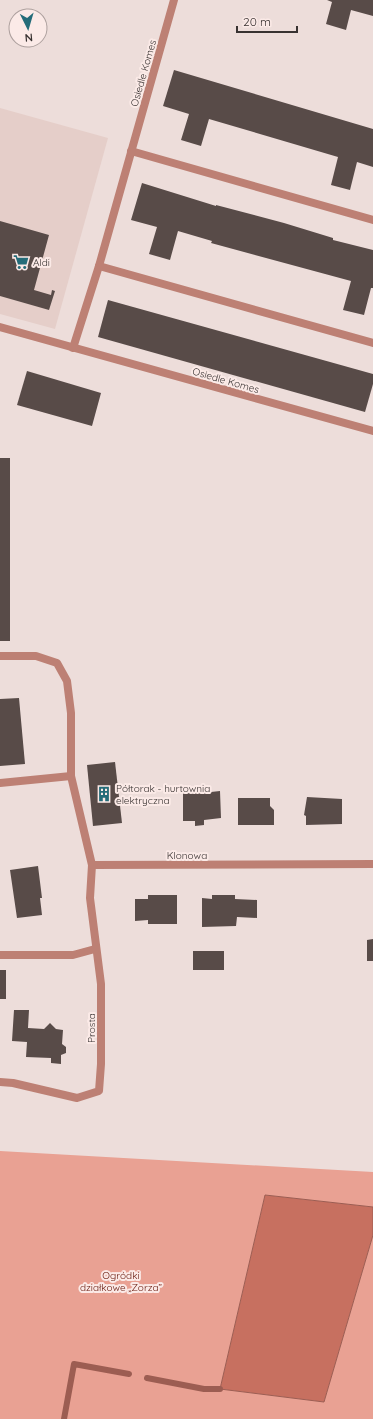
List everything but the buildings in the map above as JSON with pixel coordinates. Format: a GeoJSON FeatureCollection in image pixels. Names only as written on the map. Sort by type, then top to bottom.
{"type":"FeatureCollection","features":[{"type":"Feature","properties":{"kind":"street","name":"Osiedle Komes"},"geometry":{"type":"LineString","coordinates":[[74,348],[99,266],[174,0]]}},
{"type":"Feature","properties":{"kind":"street"},"geometry":{"type":"LineString","coordinates":[[131,151],[373,220]]}},
{"type":"Feature","properties":{"kind":"street"},"geometry":{"type":"LineString","coordinates":[[99,266],[373,343]]}},
{"type":"Feature","properties":{"kind":"street","name":"Osiedle Komes"},"geometry":{"type":"LineString","coordinates":[[0,327],[373,431]]}},
{"type":"Feature","properties":{"kind":"street"},"geometry":{"type":"LineString","coordinates":[[0,656],[36,656],[57,663],[67,681],[71,713],[71,776],[92,865]]}},
{"type":"Feature","properties":{"kind":"street"},"geometry":{"type":"LineString","coordinates":[[0,783],[71,776]]}},
{"type":"Feature","properties":{"kind":"street","name":"Klonowa"},"geometry":{"type":"LineString","coordinates":[[92,865],[373,864]]}},
{"type":"Feature","properties":{"kind":"street","name":"Prosta"},"geometry":{"type":"LineString","coordinates":[[0,1082],[13,1083],[78,1098],[99,1091],[101,1064],[101,984],[95,949],[90,898],[92,865]]}},
{"type":"Feature","properties":{"kind":"street"},"geometry":{"type":"LineString","coordinates":[[0,955],[73,955],[95,949]]}},
{"type":"Feature","properties":{"kind":"shaded area"},"geometry":{"type":"Polygon","coordinates":[[[0,108],[108,138],[55,329],[0,314],[0,108]]]}},
{"type":"Feature","properties":{"kind":"shaded area"},"geometry":{"type":"Polygon","coordinates":[[[265,1195],[373,1207],[373,1235],[324,1402],[220,1389],[265,1195]]]}},
{"type":"Feature","properties":{"kind":"green space","name":"Ogródki działkowe „Zorza”"},"geometry":{"type":"Polygon","coordinates":[[[0,1151],[373,1172],[373,1207],[265,1195],[220,1389],[324,1402],[373,1235],[373,1419],[0,1419],[0,1151]]]}},
{"type":"Feature","properties":{"kind":"waterway"},"geometry":{"type":"LineString","coordinates":[[64,1419],[74,1364],[129,1374]]}},
{"type":"Feature","properties":{"kind":"waterway"},"geometry":{"type":"LineString","coordinates":[[147,1378],[204,1389],[220,1389]]}},
{"type":"Feature","properties":{"kind":"place","name":"Aldi"},"geometry":{"type":"Point","coordinates":[21,262]}},
{"type":"Feature","properties":{"kind":"place","name":"Półtorak - hurtownia elektryczna"},"geometry":{"type":"Point","coordinates":[104,794]}}]}
